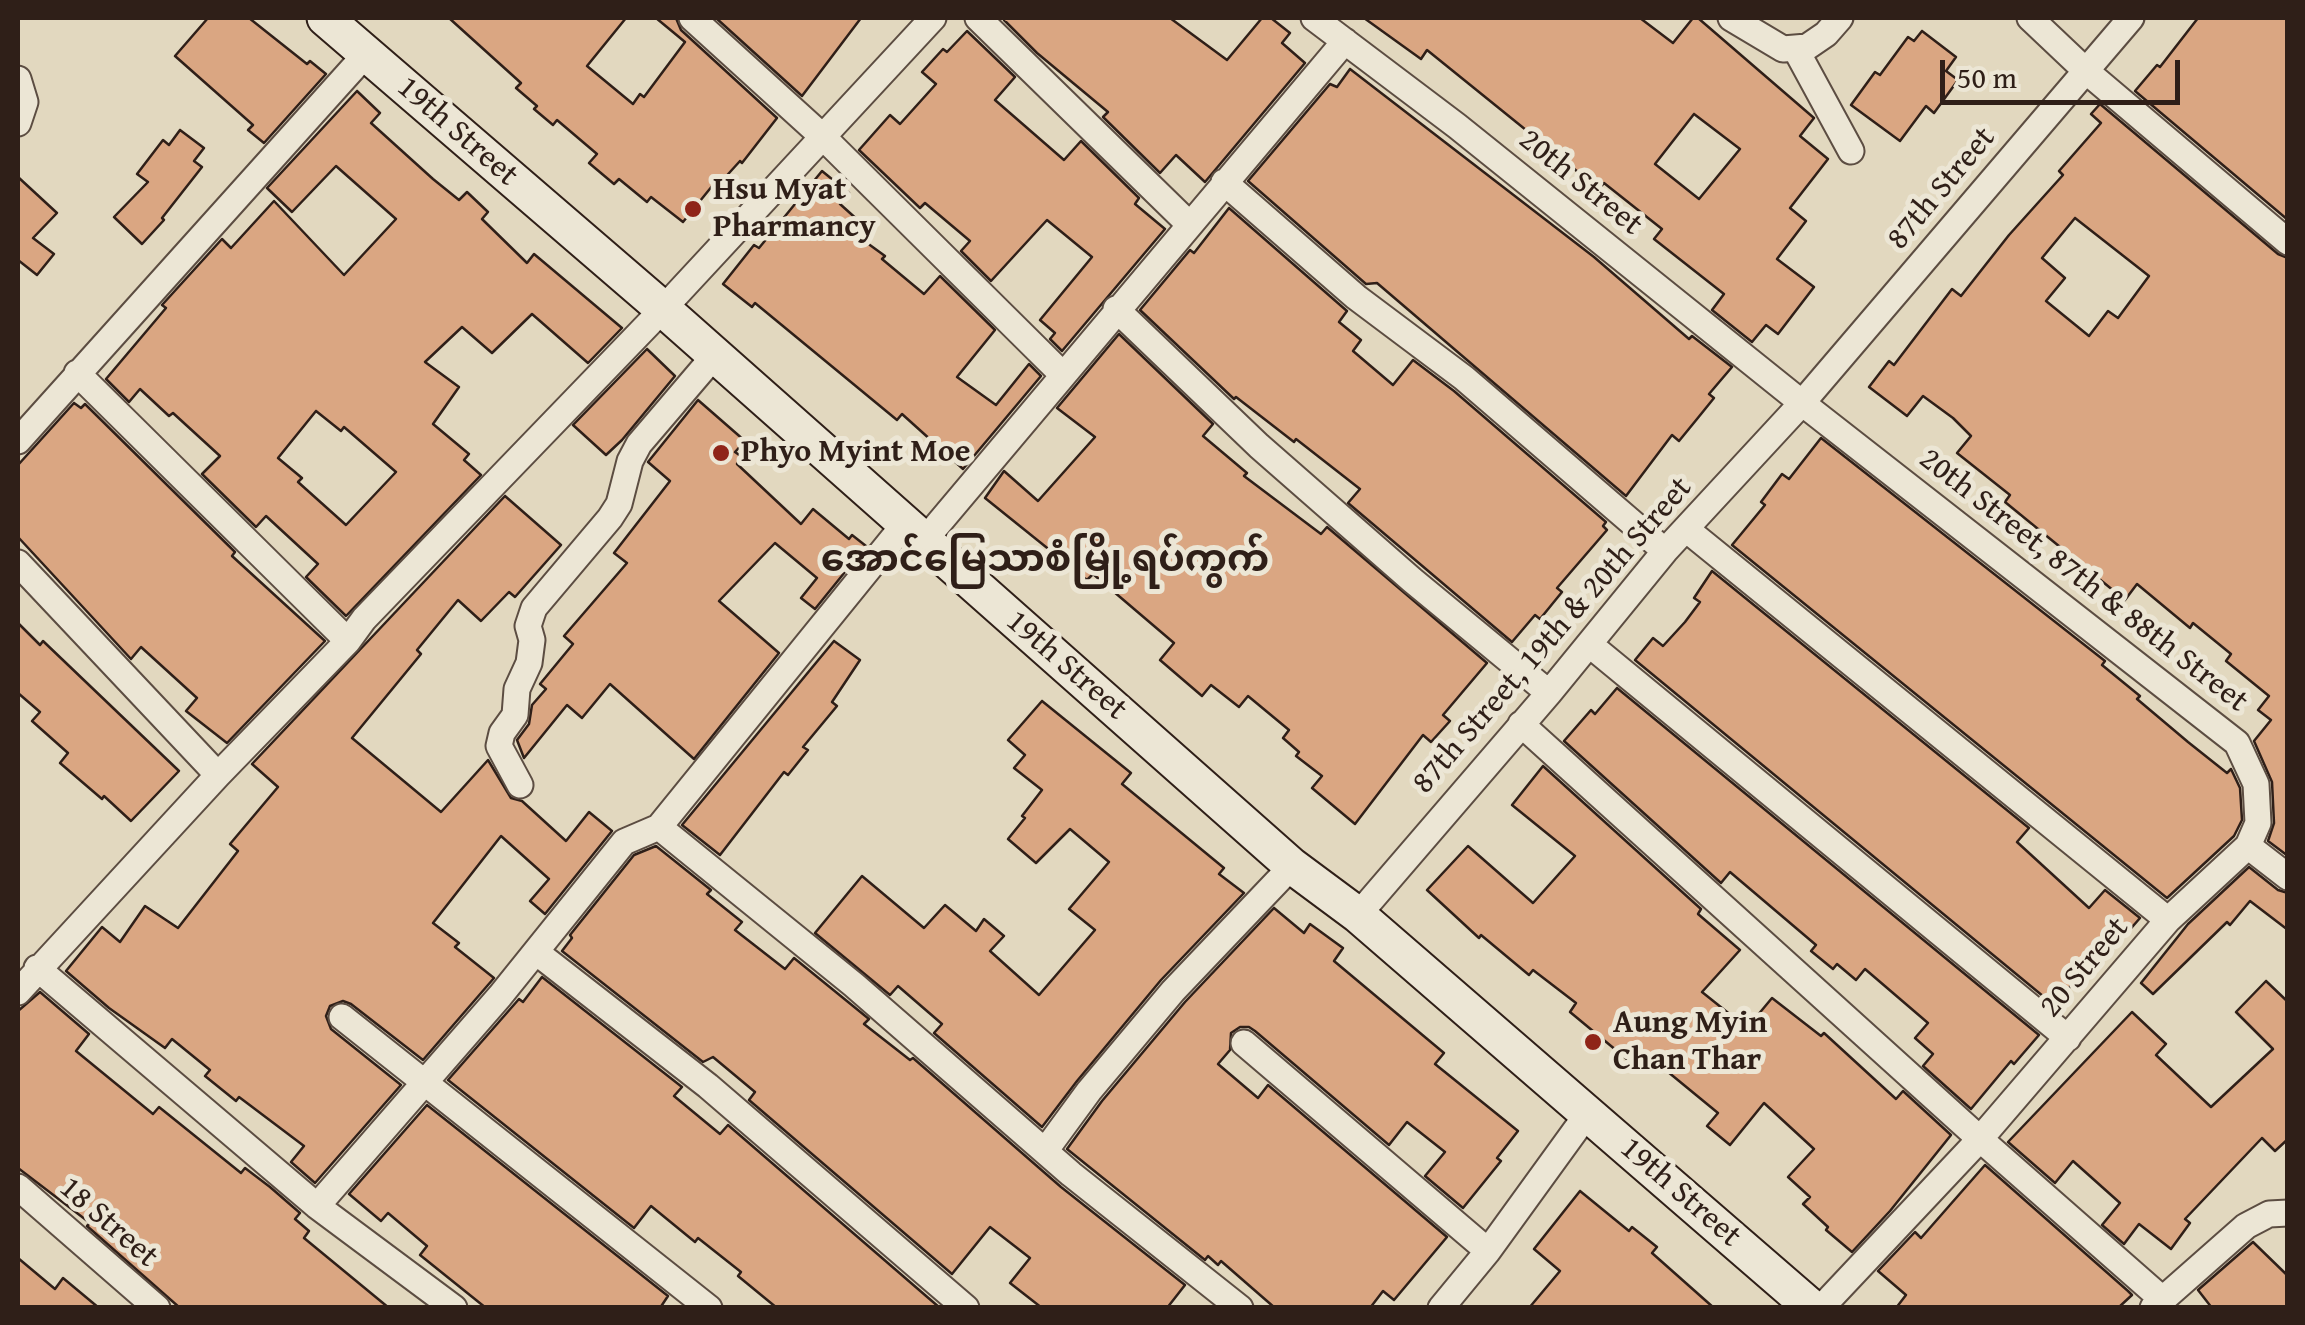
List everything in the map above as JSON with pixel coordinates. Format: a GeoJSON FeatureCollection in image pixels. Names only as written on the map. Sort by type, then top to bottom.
{"type":"FeatureCollection","features":[{"type":"Feature","properties":{"kind":"street","name":"19th Street"},"geometry":{"type":"LineString","coordinates":[[325,18],[663,308],[913,534],[1292,866],[1358,915],[1812,1308]]}},
{"type":"Feature","properties":{"kind":"street"},"geometry":{"type":"LineString","coordinates":[[692,18],[823,137],[1062,374]]}},
{"type":"Feature","properties":{"kind":"street"},"geometry":{"type":"LineString","coordinates":[[18,992],[218,774],[663,308],[933,18]]}},
{"type":"Feature","properties":{"kind":"street"},"geometry":{"type":"LineString","coordinates":[[978,18],[1189,224]]}},
{"type":"Feature","properties":{"kind":"street","name":"20th Street"},"geometry":{"type":"LineString","coordinates":[[1314,18],[1457,126],[1802,404]]}},
{"type":"Feature","properties":{"kind":"street"},"geometry":{"type":"LineString","coordinates":[[1731,18],[1782,49],[1807,47],[1840,18]]}},
{"type":"Feature","properties":{"kind":"street"},"geometry":{"type":"LineString","coordinates":[[2030,18],[2086,71],[2288,242]]}},
{"type":"Feature","properties":{"kind":"street","name":"87th Street"},"geometry":{"type":"LineString","coordinates":[[1802,404],[2131,18]]}},
{"type":"Feature","properties":{"kind":"street"},"geometry":{"type":"LineString","coordinates":[[318,1206],[536,952],[624,842],[660,826],[913,534],[1062,374],[1344,40]]}},
{"type":"Feature","properties":{"kind":"street"},"geometry":{"type":"LineString","coordinates":[[1795,48],[1850,151]]}},
{"type":"Feature","properties":{"kind":"street"},"geometry":{"type":"LineString","coordinates":[[18,441],[366,54]]}},
{"type":"Feature","properties":{"kind":"street"},"geometry":{"type":"LineString","coordinates":[[18,80],[25,102],[18,123]]}},
{"type":"Feature","properties":{"kind":"street"},"geometry":{"type":"LineString","coordinates":[[1224,182],[1356,297],[1464,378],[1665,551]]}},
{"type":"Feature","properties":{"kind":"street"},"geometry":{"type":"LineString","coordinates":[[1116,310],[1273,458],[1549,693]]}},
{"type":"Feature","properties":{"kind":"street"},"geometry":{"type":"LineString","coordinates":[[520,785],[499,746],[502,732],[515,715],[517,690],[529,663],[532,640],[528,626],[534,608],[610,518],[619,504],[630,461],[640,444],[715,355]]}},
{"type":"Feature","properties":{"kind":"street"},"geometry":{"type":"LineString","coordinates":[[77,373],[348,640]]}},
{"type":"Feature","properties":{"kind":"street","name":"87th Street, 19th & 20th Street"},"geometry":{"type":"LineString","coordinates":[[1358,915],[1665,551],[1802,404]]}},
{"type":"Feature","properties":{"kind":"street","name":"20th Street, 87th & 88th Street"},"geometry":{"type":"LineString","coordinates":[[1802,404],[2237,743],[2256,784],[2258,823],[2248,846]]}},
{"type":"Feature","properties":{"kind":"street"},"geometry":{"type":"LineString","coordinates":[[1686,528],[2168,920]]}},
{"type":"Feature","properties":{"kind":"street"},"geometry":{"type":"LineString","coordinates":[[18,563],[218,774]]}},
{"type":"Feature","properties":{"kind":"street"},"geometry":{"type":"LineString","coordinates":[[1589,644],[2068,1038]]}},
{"type":"Feature","properties":{"kind":"street"},"geometry":{"type":"LineString","coordinates":[[1521,724],[2158,1303],[2246,1226],[2269,1214],[2288,1213]]}},
{"type":"Feature","properties":{"kind":"street"},"geometry":{"type":"LineString","coordinates":[[660,826],[854,985],[1045,1151],[1240,1308]]}},
{"type":"Feature","properties":{"kind":"street"},"geometry":{"type":"LineString","coordinates":[[2248,846],[2288,877]]}},
{"type":"Feature","properties":{"kind":"street","name":"20 Street"},"geometry":{"type":"LineString","coordinates":[[1821,1308],[1980,1139],[2168,920],[2248,846]]}},
{"type":"Feature","properties":{"kind":"street"},"geometry":{"type":"LineString","coordinates":[[1045,1151],[1089,1091],[1173,991],[1292,866]]}},
{"type":"Feature","properties":{"kind":"street"},"geometry":{"type":"LineString","coordinates":[[536,952],[708,1086],[966,1308]]}},
{"type":"Feature","properties":{"kind":"street"},"geometry":{"type":"LineString","coordinates":[[37,968],[318,1206],[454,1308]]}},
{"type":"Feature","properties":{"kind":"street"},"geometry":{"type":"LineString","coordinates":[[342,1017],[709,1308]]}},
{"type":"Feature","properties":{"kind":"street"},"geometry":{"type":"LineString","coordinates":[[1244,1043],[1488,1251]]}},
{"type":"Feature","properties":{"kind":"street"},"geometry":{"type":"LineString","coordinates":[[1441,1308],[1488,1251],[1588,1113]]}},
{"type":"Feature","properties":{"kind":"street","name":"18 Street"},"geometry":{"type":"LineString","coordinates":[[18,1187],[157,1308]]}},
{"type":"Feature","properties":{"kind":"building"},"geometry":{"type":"Polygon","coordinates":[[[208,18],[249,18],[307,64],[310,61],[326,74],[264,143],[248,130],[253,125],[175,56],[208,18]]]}},
{"type":"Feature","properties":{"kind":"building"},"geometry":{"type":"Polygon","coordinates":[[[449,18],[626,18],[587,66],[633,104],[640,94],[644,97],[685,42],[656,18],[676,18],[681,30],[777,118],[742,163],[720,183],[717,180],[683,222],[651,197],[647,202],[619,179],[614,184],[589,163],[597,154],[557,120],[553,125],[534,109],[537,106],[516,88],[521,83],[449,18]]]}},
{"type":"Feature","properties":{"kind":"building"},"geometry":{"type":"Polygon","coordinates":[[[716,18],[861,18],[802,96],[716,18]]]}},
{"type":"Feature","properties":{"kind":"building"},"geometry":{"type":"Polygon","coordinates":[[[1006,18],[1170,18],[1227,60],[1262,18],[1271,18],[1290,33],[1282,43],[1305,63],[1205,182],[1176,155],[1160,173],[1103,117],[1108,112],[1037,53],[1006,18]]]}},
{"type":"Feature","properties":{"kind":"building"},"geometry":{"type":"Polygon","coordinates":[[[1364,18],[1640,18],[1673,43],[1693,18],[1698,18],[1814,118],[1800,136],[1828,159],[1790,208],[1806,221],[1777,259],[1814,287],[1778,334],[1766,325],[1752,342],[1712,310],[1724,294],[1654,239],[1662,229],[1604,183],[1599,189],[1427,50],[1421,59],[1364,18]],[[1694,114],[1655,164],[1699,199],[1740,149],[1694,114]]]}},
{"type":"Feature","properties":{"kind":"building"},"geometry":{"type":"Polygon","coordinates":[[[2198,18],[2288,18],[2288,220],[2135,91],[2157,65],[2160,67],[2198,18]]]}},
{"type":"Feature","properties":{"kind":"building"},"geometry":{"type":"Polygon","coordinates":[[[967,31],[1015,77],[995,100],[1064,160],[1081,141],[1139,198],[1135,204],[1165,229],[1062,351],[1050,339],[1055,333],[1040,320],[1092,257],[1047,220],[991,281],[961,251],[970,241],[925,203],[920,208],[859,150],[890,115],[900,124],[936,84],[922,72],[967,31]]]}},
{"type":"Feature","properties":{"kind":"building"},"geometry":{"type":"Polygon","coordinates":[[[1922,31],[1956,57],[1946,71],[1958,80],[1934,113],[1926,106],[1900,141],[1851,105],[1908,37],[1914,41],[1922,31]]]}},
{"type":"Feature","properties":{"kind":"building"},"geometry":{"type":"Polygon","coordinates":[[[1350,69],[1594,257],[1689,339],[1692,336],[1732,367],[1709,394],[1714,398],[1679,441],[1672,435],[1626,496],[1377,283],[1366,284],[1248,181],[1330,84],[1337,87],[1350,69]]]}},
{"type":"Feature","properties":{"kind":"building"},"geometry":{"type":"Polygon","coordinates":[[[357,91],[380,113],[371,123],[433,179],[459,200],[467,192],[488,212],[482,219],[527,263],[534,254],[622,328],[588,363],[532,314],[492,353],[462,327],[425,362],[459,387],[433,424],[469,454],[464,460],[481,475],[346,616],[306,577],[318,564],[266,516],[256,527],[202,474],[220,456],[140,389],[129,402],[106,379],[166,308],[162,305],[222,239],[231,248],[274,201],[344,275],[396,219],[336,166],[292,212],[267,188],[357,91]],[[316,411],[278,458],[302,478],[298,482],[346,525],[396,472],[344,427],[341,431],[316,411]]]}},
{"type":"Feature","properties":{"kind":"building"},"geometry":{"type":"Polygon","coordinates":[[[2100,104],[2278,254],[2288,258],[2288,856],[2268,841],[2274,823],[2272,782],[2254,741],[2271,720],[2258,710],[2269,696],[2226,661],[2231,654],[2193,623],[2190,628],[2137,584],[2125,600],[2005,502],[2010,495],[1957,453],[1971,436],[1953,418],[1923,396],[1907,416],[1869,387],[1889,361],[1894,365],[1952,289],[1961,296],[2063,175],[2059,171],[2101,123],[2091,114],[2100,104]],[[2075,218],[2042,258],[2065,278],[2046,301],[2089,336],[2108,311],[2118,318],[2149,276],[2075,218]]]}},
{"type":"Feature","properties":{"kind":"building"},"geometry":{"type":"Polygon","coordinates":[[[180,130],[204,148],[194,161],[202,167],[142,244],[114,217],[148,182],[137,174],[163,140],[169,145],[180,130]]]}},
{"type":"Feature","properties":{"kind":"building"},"geometry":{"type":"Polygon","coordinates":[[[822,171],[849,193],[840,204],[871,232],[863,240],[885,256],[882,259],[924,294],[940,276],[995,330],[957,377],[996,405],[1029,364],[1041,376],[963,469],[902,414],[897,420],[755,303],[752,307],[723,284],[754,245],[759,248],[822,171]]]}},
{"type":"Feature","properties":{"kind":"building"},"geometry":{"type":"Polygon","coordinates":[[[18,177],[57,213],[33,238],[54,254],[37,275],[18,260],[18,177]]]}},
{"type":"Feature","properties":{"kind":"building"},"geometry":{"type":"Polygon","coordinates":[[[1229,208],[1347,311],[1339,322],[1361,340],[1353,351],[1393,385],[1413,360],[1606,522],[1603,526],[1607,530],[1557,588],[1562,592],[1540,619],[1535,615],[1512,642],[1348,503],[1360,489],[1296,439],[1294,442],[1234,399],[1140,310],[1190,250],[1194,253],[1229,208]]]}},
{"type":"Feature","properties":{"kind":"building"},"geometry":{"type":"Polygon","coordinates":[[[1119,334],[1213,424],[1203,436],[1247,473],[1244,476],[1321,534],[1327,527],[1487,663],[1443,715],[1450,721],[1431,742],[1423,735],[1355,824],[1312,788],[1322,776],[1296,756],[1299,752],[1283,738],[1289,730],[1248,696],[1239,707],[1211,685],[1202,696],[1160,660],[1174,643],[1093,574],[1087,580],[985,498],[1004,471],[1038,501],[1095,437],[1057,408],[1119,334]]]}},
{"type":"Feature","properties":{"kind":"building"},"geometry":{"type":"Polygon","coordinates":[[[647,349],[675,376],[606,455],[573,425],[647,349]]]}},
{"type":"Feature","properties":{"kind":"building"},"geometry":{"type":"Polygon","coordinates":[[[698,400],[745,441],[735,452],[742,457],[737,464],[801,524],[813,509],[849,539],[852,535],[866,546],[815,609],[801,598],[817,578],[775,543],[719,601],[779,653],[694,759],[610,684],[582,718],[567,705],[524,758],[517,740],[529,724],[532,705],[546,689],[540,684],[573,644],[564,636],[627,563],[614,553],[670,481],[648,462],[698,400]]]}},
{"type":"Feature","properties":{"kind":"building"},"geometry":{"type":"Polygon","coordinates":[[[74,403],[81,408],[85,404],[235,552],[232,556],[325,641],[227,743],[186,711],[197,698],[141,647],[131,659],[18,537],[18,465],[74,403]]]}},
{"type":"Feature","properties":{"kind":"building"},"geometry":{"type":"Polygon","coordinates":[[[1821,438],[2105,661],[2102,665],[2188,742],[2227,773],[2231,769],[2240,788],[2242,820],[2234,836],[2167,898],[1732,545],[1765,505],[1761,502],[1782,474],[1789,479],[1821,438]]]}},
{"type":"Feature","properties":{"kind":"building"},"geometry":{"type":"Polygon","coordinates":[[[505,496],[561,545],[515,597],[509,592],[481,621],[458,600],[417,650],[421,654],[352,738],[441,812],[488,760],[511,798],[522,801],[566,841],[589,812],[612,831],[545,914],[530,901],[549,879],[501,836],[433,923],[459,943],[455,947],[494,978],[423,1060],[351,1004],[343,1001],[330,1006],[326,1016],[331,1029],[401,1085],[315,1183],[291,1162],[304,1146],[205,1076],[210,1070],[172,1039],[165,1048],[66,971],[102,927],[120,942],[145,906],[178,928],[238,851],[230,844],[278,787],[252,764],[505,496]]]}},
{"type":"Feature","properties":{"kind":"building"},"geometry":{"type":"Polygon","coordinates":[[[1712,571],[2029,828],[2017,842],[2089,908],[2105,890],[2140,918],[2079,988],[2073,983],[2055,1006],[1635,660],[1653,638],[1663,646],[1685,622],[1700,602],[1694,598],[1712,571]]]}},
{"type":"Feature","properties":{"kind":"building"},"geometry":{"type":"Polygon","coordinates":[[[18,623],[40,645],[43,641],[179,771],[131,821],[60,763],[68,753],[32,721],[40,712],[18,693],[18,623]]]}},
{"type":"Feature","properties":{"kind":"building"},"geometry":{"type":"Polygon","coordinates":[[[834,641],[860,660],[832,702],[837,706],[803,747],[808,750],[788,775],[784,772],[720,855],[682,825],[834,641]]]}},
{"type":"Feature","properties":{"kind":"building"},"geometry":{"type":"Polygon","coordinates":[[[1617,688],[2039,1035],[2014,1064],[2011,1061],[1971,1109],[1923,1066],[1933,1054],[1915,1038],[1928,1023],[1865,969],[1856,980],[1837,964],[1833,969],[1811,951],[1816,945],[1730,872],[1721,883],[1564,741],[1617,688]]]}},
{"type":"Feature","properties":{"kind":"building"},"geometry":{"type":"Polygon","coordinates":[[[1042,701],[1131,773],[1122,784],[1224,868],[1219,874],[1244,893],[1161,980],[1042,1127],[934,1033],[942,1024],[898,986],[890,995],[815,933],[862,876],[924,928],[945,905],[976,931],[984,919],[1004,936],[990,951],[1039,995],[1095,930],[1069,909],[1109,862],[1070,829],[1036,863],[1008,839],[1042,790],[1014,768],[1025,755],[1008,740],[1042,701]]]}},
{"type":"Feature","properties":{"kind":"building"},"geometry":{"type":"Polygon","coordinates":[[[1543,766],[1701,909],[1698,914],[1740,950],[1702,992],[1747,1028],[1772,998],[1821,1036],[1824,1033],[1896,1099],[1903,1091],[1951,1135],[1852,1252],[1803,1204],[1810,1197],[1788,1177],[1814,1149],[1764,1103],[1730,1145],[1707,1126],[1718,1113],[1651,1058],[1640,1070],[1570,1012],[1576,1003],[1533,970],[1529,975],[1481,935],[1479,938],[1427,890],[1468,846],[1533,903],[1575,856],[1512,805],[1543,766]]]}},
{"type":"Feature","properties":{"kind":"building"},"geometry":{"type":"Polygon","coordinates":[[[656,846],[711,890],[707,894],[742,922],[735,930],[785,969],[794,958],[869,1019],[864,1024],[910,1060],[913,1058],[1061,1187],[1185,1285],[1167,1308],[1042,1308],[1010,1283],[1030,1258],[990,1227],[952,1274],[749,1100],[755,1092],[713,1057],[703,1062],[562,951],[572,938],[570,935],[634,855],[656,846]]]}},
{"type":"Feature","properties":{"kind":"building"},"geometry":{"type":"Polygon","coordinates":[[[2249,867],[2278,890],[2288,893],[2288,930],[2250,901],[2230,925],[2227,922],[2153,994],[2141,983],[2188,924],[2249,867]]]}},
{"type":"Feature","properties":{"kind":"building"},"geometry":{"type":"Polygon","coordinates":[[[1274,908],[1304,933],[1310,924],[1343,948],[1334,961],[1444,1053],[1435,1064],[1518,1131],[1497,1158],[1501,1161],[1463,1208],[1425,1176],[1445,1152],[1407,1122],[1389,1145],[1255,1031],[1240,1027],[1231,1033],[1230,1050],[1218,1064],[1258,1098],[1268,1085],[1447,1237],[1394,1300],[1383,1291],[1370,1308],[1275,1308],[1221,1261],[1218,1265],[1208,1256],[1205,1260],[1067,1149],[1185,1002],[1274,908]]]}},
{"type":"Feature","properties":{"kind":"building"},"geometry":{"type":"Polygon","coordinates":[[[542,977],[682,1087],[674,1096],[720,1134],[728,1125],[940,1308],[777,1308],[738,1276],[741,1272],[698,1238],[695,1242],[651,1206],[634,1228],[448,1080],[542,977]]]}},
{"type":"Feature","properties":{"kind":"building"},"geometry":{"type":"Polygon","coordinates":[[[2266,981],[2288,1002],[2288,1139],[2275,1151],[2262,1138],[2185,1219],[2190,1223],[2171,1249],[2139,1224],[2124,1244],[2102,1225],[2120,1203],[2073,1161],[2055,1183],[2008,1142],[2132,1012],[2166,1044],[2156,1055],[2211,1107],[2273,1049],[2236,1012],[2266,981]]]}},
{"type":"Feature","properties":{"kind":"building"},"geometry":{"type":"Polygon","coordinates":[[[40,992],[89,1034],[76,1051],[153,1114],[159,1107],[241,1173],[245,1168],[270,1187],[300,1213],[295,1219],[309,1231],[304,1238],[389,1308],[180,1308],[87,1226],[90,1223],[18,1168],[18,1011],[40,992]]]}},
{"type":"Feature","properties":{"kind":"building"},"geometry":{"type":"Polygon","coordinates":[[[427,1105],[668,1296],[660,1308],[486,1308],[420,1255],[427,1246],[388,1213],[381,1221],[349,1194],[427,1105]]]}},
{"type":"Feature","properties":{"kind":"building"},"geometry":{"type":"Polygon","coordinates":[[[1985,1165],[2132,1295],[2118,1308],[1896,1308],[1906,1295],[1878,1271],[1915,1232],[1921,1238],[1985,1165]]]}},
{"type":"Feature","properties":{"kind":"building"},"geometry":{"type":"Polygon","coordinates":[[[1580,1191],[1629,1231],[1632,1227],[1657,1247],[1652,1253],[1714,1308],[1529,1308],[1560,1271],[1534,1249],[1580,1191]]]}},
{"type":"Feature","properties":{"kind":"building"},"geometry":{"type":"Polygon","coordinates":[[[2253,1242],[2288,1276],[2288,1308],[2212,1308],[2198,1290],[2253,1242]]]}},
{"type":"Feature","properties":{"kind":"building"},"geometry":{"type":"Polygon","coordinates":[[[18,1258],[55,1289],[63,1278],[99,1308],[18,1308],[18,1258]]]}},
{"type":"Feature","properties":{"kind":"place","name":"Hsu Myat Pharmancy"},"geometry":{"type":"Point","coordinates":[693,209]}},
{"type":"Feature","properties":{"kind":"place","name":"Phyo Myint Moe"},"geometry":{"type":"Point","coordinates":[721,453]}},
{"type":"Feature","properties":{"kind":"place","name":"Aung Myin Chan Thar"},"geometry":{"type":"Point","coordinates":[1593,1042]}},
{"type":"Feature","properties":{"kind":"district","name":"အောင်မြေသာစံမြို့ရပ်ကွက်"},"geometry":{"type":"Point","coordinates":[1045,561]}}]}
